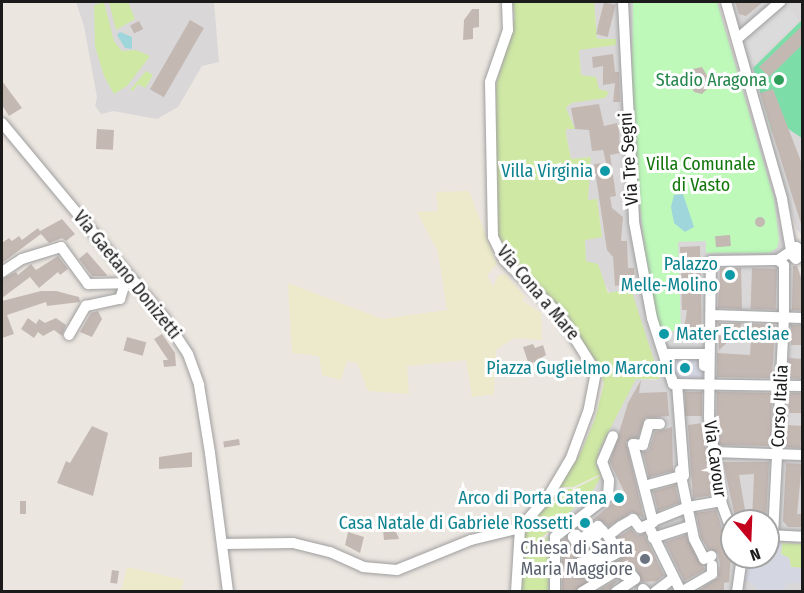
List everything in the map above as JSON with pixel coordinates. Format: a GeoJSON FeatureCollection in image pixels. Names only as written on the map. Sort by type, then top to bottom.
{"type":"FeatureCollection","features":[{"type":"Feature","properties":{"kind":"street","name":"Via Cona a Mare"},"geometry":{"type":"LineString","coordinates":[[507,2],[508,30],[490,82],[493,237],[504,260],[560,315],[591,360],[596,378],[572,458],[561,479],[520,528]]}},
{"type":"Feature","properties":{"kind":"street","name":"Via Tre Segni"},"geometry":{"type":"LineString","coordinates":[[623,2],[634,222],[652,318],[675,384]]}},
{"type":"Feature","properties":{"kind":"street"},"geometry":{"type":"LineString","coordinates":[[706,383],[711,315],[711,261],[783,268],[799,255],[789,228],[726,2]]}},
{"type":"Feature","properties":{"kind":"street"},"geometry":{"type":"LineString","coordinates":[[737,39],[780,2]]}},
{"type":"Feature","properties":{"kind":"street","name":"Via Gaetano Donizetti"},"geometry":{"type":"LineString","coordinates":[[2,123],[130,284],[183,343],[196,375],[224,544],[228,591]]}},
{"type":"Feature","properties":{"kind":"street"},"geometry":{"type":"LineString","coordinates":[[2,272],[22,259],[61,247],[88,284],[130,284]]}},
{"type":"Feature","properties":{"kind":"street","name":"Corso Italia"},"geometry":{"type":"LineString","coordinates":[[772,509],[781,385],[784,317],[783,268]]}},
{"type":"Feature","properties":{"kind":"street"},"geometry":{"type":"LineString","coordinates":[[69,335],[86,306],[120,299],[130,284]]}},
{"type":"Feature","properties":{"kind":"street"},"geometry":{"type":"LineString","coordinates":[[711,315],[802,318]]}},
{"type":"Feature","properties":{"kind":"street"},"geometry":{"type":"LineString","coordinates":[[682,476],[675,384],[668,354],[704,354],[706,383]]}},
{"type":"Feature","properties":{"kind":"street","name":"Via Cavour"},"geometry":{"type":"LineString","coordinates":[[706,383],[713,452],[724,509]]}},
{"type":"Feature","properties":{"kind":"street"},"geometry":{"type":"LineString","coordinates":[[675,384],[802,386]]}},
{"type":"Feature","properties":{"kind":"street"},"geometry":{"type":"LineString","coordinates":[[660,424],[649,424],[643,445],[633,444],[644,486],[653,538],[681,591],[712,574],[712,561],[704,559],[690,526],[675,424]]}},
{"type":"Feature","properties":{"kind":"street"},"geometry":{"type":"LineString","coordinates":[[555,591],[557,567],[554,542],[559,531],[613,497],[602,462],[613,436]]}},
{"type":"Feature","properties":{"kind":"street"},"geometry":{"type":"LineString","coordinates":[[713,452],[802,455]]}},
{"type":"Feature","properties":{"kind":"street"},"geometry":{"type":"LineString","coordinates":[[644,486],[682,476]]}},
{"type":"Feature","properties":{"kind":"street"},"geometry":{"type":"LineString","coordinates":[[557,567],[584,566],[614,544],[633,519],[640,528],[688,507],[721,501]]}},
{"type":"Feature","properties":{"kind":"street"},"geometry":{"type":"LineString","coordinates":[[653,538],[690,526]]}},
{"type":"Feature","properties":{"kind":"street"},"geometry":{"type":"LineString","coordinates":[[224,544],[286,542],[330,552],[363,567],[397,570],[471,540],[520,528],[516,591]]}},
{"type":"Feature","properties":{"kind":"street"},"geometry":{"type":"LineString","coordinates":[[780,536],[802,537]]}},
{"type":"Feature","properties":{"kind":"street"},"geometry":{"type":"LineString","coordinates":[[579,547],[584,566],[599,587]]}},
{"type":"Feature","properties":{"kind":"street"},"geometry":{"type":"LineString","coordinates":[[582,591],[599,587],[620,569],[624,575],[629,571],[641,587],[615,591]]}},
{"type":"Feature","properties":{"kind":"street"},"geometry":{"type":"LineString","coordinates":[[737,591],[740,569]]}},
{"type":"Feature","properties":{"kind":"street"},"geometry":{"type":"LineString","coordinates":[[655,591],[671,574]]}},
{"type":"Feature","properties":{"kind":"shaded area"},"geometry":{"type":"Polygon","coordinates":[[[76,2],[214,2],[219,62],[202,66],[178,107],[157,119],[113,111],[101,114],[95,106],[97,97],[84,26],[76,2]]]}},
{"type":"Feature","properties":{"kind":"shaded area"},"geometry":{"type":"Polygon","coordinates":[[[594,2],[718,2],[777,202],[785,251],[773,257],[776,266],[798,267],[802,278],[802,591],[548,592],[548,530],[592,492],[601,476],[596,465],[599,450],[629,388],[636,379],[657,380],[598,272],[586,261],[585,240],[602,236],[597,199],[588,201],[590,157],[571,159],[565,129],[574,129],[566,108],[571,103],[609,92],[598,89],[581,75],[579,50],[616,39],[597,40],[594,2]]]}},
{"type":"Feature","properties":{"kind":"shaded area"},"geometry":{"type":"Polygon","coordinates":[[[732,2],[802,2],[802,235],[797,230],[780,178],[732,2]]]}},
{"type":"Feature","properties":{"kind":"shaded area"},"geometry":{"type":"Polygon","coordinates":[[[784,3],[799,20],[751,66],[742,41],[784,3]]]}},
{"type":"Feature","properties":{"kind":"shaded area"},"geometry":{"type":"Polygon","coordinates":[[[469,191],[497,264],[487,275],[493,287],[498,276],[505,274],[525,297],[522,300],[541,313],[542,340],[514,338],[496,350],[494,394],[472,397],[466,360],[407,366],[409,394],[368,391],[357,363],[347,361],[341,380],[322,375],[319,356],[292,353],[288,283],[382,319],[447,310],[438,252],[417,212],[438,211],[436,192],[469,191]]]}},
{"type":"Feature","properties":{"kind":"shaded area"},"geometry":{"type":"Polygon","coordinates":[[[641,300],[666,377],[662,378],[637,301],[641,300]]]}},
{"type":"Feature","properties":{"kind":"shaded area","name":"Piazza Guglielmo Marconi"},"geometry":{"type":"Polygon","coordinates":[[[660,354],[706,354],[705,384],[671,385],[660,354]]]}},
{"type":"Feature","properties":{"kind":"shaded area"},"geometry":{"type":"Polygon","coordinates":[[[780,543],[782,543],[781,554],[789,558],[791,567],[802,568],[801,583],[789,583],[781,591],[759,591],[749,581],[744,580],[745,569],[780,569],[780,543]]]}},
{"type":"Feature","properties":{"kind":"shaded area"},"geometry":{"type":"Polygon","coordinates":[[[127,567],[184,580],[181,591],[121,591],[127,567]]]}},
{"type":"Feature","properties":{"kind":"green space"},"geometry":{"type":"Polygon","coordinates":[[[104,2],[114,41],[122,51],[136,50],[150,56],[127,86],[114,94],[104,76],[95,46],[94,5],[104,2]]]}},
{"type":"Feature","properties":{"kind":"green space"},"geometry":{"type":"Polygon","coordinates":[[[109,2],[128,2],[135,19],[116,30],[109,2]]]}},
{"type":"Feature","properties":{"kind":"green space"},"geometry":{"type":"Polygon","coordinates":[[[512,2],[594,2],[597,39],[616,39],[616,45],[579,50],[581,75],[596,77],[599,89],[609,92],[605,98],[571,103],[566,108],[575,129],[566,129],[566,134],[571,159],[591,157],[588,200],[597,199],[602,237],[585,240],[586,261],[598,264],[608,293],[631,289],[660,379],[636,379],[599,450],[596,465],[601,474],[573,487],[559,487],[581,452],[595,419],[604,384],[600,368],[569,321],[506,251],[496,231],[496,85],[515,17],[512,2]]]}},
{"type":"Feature","properties":{"kind":"green space","name":"Villa Comunale di Vasto"},"geometry":{"type":"Polygon","coordinates":[[[633,2],[717,2],[774,199],[779,240],[777,248],[769,253],[706,253],[706,241],[678,242],[681,330],[660,333],[648,281],[631,120],[633,2]]]}},
{"type":"Feature","properties":{"kind":"green space","name":"Stadio Aragona"},"geometry":{"type":"Polygon","coordinates":[[[802,20],[802,138],[787,128],[772,133],[753,68],[802,20]]]}},
{"type":"Feature","properties":{"kind":"green space"},"geometry":{"type":"Polygon","coordinates":[[[146,71],[153,75],[145,88],[138,84],[133,91],[130,90],[146,71]]]}},
{"type":"Feature","properties":{"kind":"green space"},"geometry":{"type":"Polygon","coordinates":[[[602,475],[592,492],[522,555],[524,527],[558,489],[574,489],[602,475]]]}},
{"type":"Feature","properties":{"kind":"green space"},"geometry":{"type":"Polygon","coordinates":[[[548,536],[548,591],[518,592],[522,561],[548,536]]]}},
{"type":"Feature","properties":{"kind":"green space"},"geometry":{"type":"Polygon","coordinates":[[[782,543],[802,544],[802,568],[791,567],[789,558],[781,554],[782,543]]]}},
{"type":"Feature","properties":{"kind":"water"},"geometry":{"type":"Polygon","coordinates":[[[120,32],[132,37],[132,49],[125,48],[117,35],[120,32]]]}},
{"type":"Feature","properties":{"kind":"water"},"geometry":{"type":"Polygon","coordinates":[[[683,194],[694,227],[685,232],[674,223],[671,207],[674,195],[683,194]]]}},
{"type":"Feature","properties":{"kind":"building"},"geometry":{"type":"Polygon","coordinates":[[[604,2],[616,5],[608,37],[596,34],[604,2]]]}},
{"type":"Feature","properties":{"kind":"building"},"geometry":{"type":"Polygon","coordinates":[[[735,2],[763,2],[746,16],[739,14],[735,2]]]}},
{"type":"Feature","properties":{"kind":"building"},"geometry":{"type":"Polygon","coordinates":[[[472,9],[479,9],[479,27],[473,28],[473,39],[463,40],[464,20],[472,9]]]}},
{"type":"Feature","properties":{"kind":"building"},"geometry":{"type":"Polygon","coordinates":[[[190,20],[204,28],[164,97],[150,89],[190,20]]]}},
{"type":"Feature","properties":{"kind":"building"},"geometry":{"type":"Polygon","coordinates":[[[139,21],[143,29],[134,34],[130,26],[139,21]]]}},
{"type":"Feature","properties":{"kind":"building"},"geometry":{"type":"Polygon","coordinates":[[[802,26],[802,45],[769,77],[759,67],[802,26]]]}},
{"type":"Feature","properties":{"kind":"building"},"geometry":{"type":"Polygon","coordinates":[[[613,54],[615,72],[619,72],[620,102],[613,102],[615,83],[603,85],[603,66],[593,68],[592,57],[613,54]]]}},
{"type":"Feature","properties":{"kind":"building"},"geometry":{"type":"Polygon","coordinates":[[[702,67],[712,84],[702,94],[694,92],[690,82],[693,69],[702,67]]]}},
{"type":"Feature","properties":{"kind":"building"},"geometry":{"type":"Polygon","coordinates":[[[2,81],[22,108],[9,116],[2,105],[2,81]]]}},
{"type":"Feature","properties":{"kind":"building"},"geometry":{"type":"Polygon","coordinates":[[[773,89],[802,164],[802,227],[760,93],[773,89]]]}},
{"type":"Feature","properties":{"kind":"building"},"geometry":{"type":"Polygon","coordinates":[[[599,104],[604,126],[617,123],[619,132],[620,153],[610,155],[616,196],[610,197],[612,208],[623,217],[621,241],[627,241],[628,268],[634,268],[635,283],[615,286],[613,257],[607,250],[594,164],[606,163],[603,150],[592,151],[589,130],[575,129],[571,108],[599,104]]]}},
{"type":"Feature","properties":{"kind":"building"},"geometry":{"type":"Polygon","coordinates":[[[97,129],[114,130],[113,150],[96,149],[97,129]]]}},
{"type":"Feature","properties":{"kind":"building"},"geometry":{"type":"Polygon","coordinates":[[[760,217],[764,218],[764,226],[760,227],[756,226],[755,222],[756,218],[760,217]]]}},
{"type":"Feature","properties":{"kind":"building"},"geometry":{"type":"Polygon","coordinates":[[[62,219],[75,234],[66,241],[62,238],[49,243],[41,234],[2,263],[2,243],[9,238],[12,241],[19,236],[22,240],[38,228],[40,231],[62,219]]]}},
{"type":"Feature","properties":{"kind":"building"},"geometry":{"type":"Polygon","coordinates":[[[730,235],[731,246],[716,247],[715,236],[730,235]]]}},
{"type":"Feature","properties":{"kind":"building"},"geometry":{"type":"Polygon","coordinates":[[[700,246],[702,343],[682,342],[687,310],[682,310],[680,247],[700,246]]]}},
{"type":"Feature","properties":{"kind":"building"},"geometry":{"type":"Polygon","coordinates":[[[87,252],[106,276],[92,276],[79,259],[87,252]]]}},
{"type":"Feature","properties":{"kind":"building"},"geometry":{"type":"Polygon","coordinates":[[[58,256],[68,269],[60,275],[58,272],[39,288],[30,277],[2,298],[2,279],[16,272],[18,275],[31,264],[36,270],[58,256]]]}},
{"type":"Feature","properties":{"kind":"building"},"geometry":{"type":"Polygon","coordinates":[[[793,266],[797,266],[802,281],[802,311],[792,310],[793,266]]]}},
{"type":"Feature","properties":{"kind":"building"},"geometry":{"type":"Polygon","coordinates":[[[720,268],[741,268],[742,309],[718,308],[720,268]]]}},
{"type":"Feature","properties":{"kind":"building"},"geometry":{"type":"Polygon","coordinates":[[[752,268],[777,269],[776,310],[751,309],[752,268]]]}},
{"type":"Feature","properties":{"kind":"building"},"geometry":{"type":"Polygon","coordinates":[[[41,291],[56,291],[79,297],[80,302],[47,306],[46,302],[7,315],[14,334],[2,338],[2,301],[41,291]]]}},
{"type":"Feature","properties":{"kind":"building"},"geometry":{"type":"Polygon","coordinates":[[[98,311],[102,319],[92,337],[80,332],[91,313],[98,311]]]}},
{"type":"Feature","properties":{"kind":"building"},"geometry":{"type":"Polygon","coordinates":[[[28,318],[36,324],[39,319],[45,323],[56,318],[66,325],[62,336],[54,330],[43,336],[38,332],[34,338],[21,329],[28,318]]]}},
{"type":"Feature","properties":{"kind":"building"},"geometry":{"type":"Polygon","coordinates":[[[718,323],[741,323],[740,333],[729,333],[729,341],[719,350],[718,323]]]}},
{"type":"Feature","properties":{"kind":"building"},"geometry":{"type":"Polygon","coordinates":[[[752,324],[775,325],[772,378],[717,377],[717,353],[750,355],[752,324]]]}},
{"type":"Feature","properties":{"kind":"building"},"geometry":{"type":"Polygon","coordinates":[[[791,325],[802,325],[802,345],[791,345],[791,325]]]}},
{"type":"Feature","properties":{"kind":"building"},"geometry":{"type":"Polygon","coordinates":[[[162,334],[175,353],[176,366],[164,367],[163,360],[168,360],[154,339],[162,334]]]}},
{"type":"Feature","properties":{"kind":"building"},"geometry":{"type":"Polygon","coordinates":[[[127,337],[146,342],[143,356],[123,351],[127,337]]]}},
{"type":"Feature","properties":{"kind":"building"},"geometry":{"type":"Polygon","coordinates":[[[533,344],[535,348],[543,345],[546,355],[529,365],[523,347],[533,344]]]}},
{"type":"Feature","properties":{"kind":"building"},"geometry":{"type":"Polygon","coordinates":[[[789,358],[802,359],[801,379],[788,378],[789,358]]]}},
{"type":"Feature","properties":{"kind":"building"},"geometry":{"type":"Polygon","coordinates":[[[641,380],[639,393],[667,392],[669,416],[645,418],[638,437],[626,442],[644,518],[632,512],[609,526],[597,519],[581,530],[616,500],[617,495],[627,498],[610,462],[628,403],[641,380]]]}},
{"type":"Feature","properties":{"kind":"building"},"geometry":{"type":"Polygon","coordinates":[[[685,392],[702,392],[702,416],[685,416],[685,392]]]}},
{"type":"Feature","properties":{"kind":"building"},"geometry":{"type":"Polygon","coordinates":[[[717,392],[772,393],[771,446],[716,445],[717,392]]]}},
{"type":"Feature","properties":{"kind":"building"},"geometry":{"type":"Polygon","coordinates":[[[788,393],[802,393],[802,413],[788,413],[788,393]]]}},
{"type":"Feature","properties":{"kind":"building"},"geometry":{"type":"Polygon","coordinates":[[[702,423],[713,495],[693,498],[688,425],[702,423]]]}},
{"type":"Feature","properties":{"kind":"building"},"geometry":{"type":"Polygon","coordinates":[[[787,425],[802,426],[800,448],[785,447],[787,425]]]}},
{"type":"Feature","properties":{"kind":"building"},"geometry":{"type":"Polygon","coordinates":[[[92,426],[108,433],[93,496],[57,483],[66,461],[70,463],[92,426]]]}},
{"type":"Feature","properties":{"kind":"building"},"geometry":{"type":"Polygon","coordinates":[[[672,427],[673,471],[649,477],[643,452],[649,450],[655,432],[672,427]]]}},
{"type":"Feature","properties":{"kind":"building"},"geometry":{"type":"Polygon","coordinates":[[[239,439],[240,445],[224,447],[223,442],[239,439]]]}},
{"type":"Feature","properties":{"kind":"building"},"geometry":{"type":"Polygon","coordinates":[[[192,452],[192,467],[159,469],[159,457],[192,452]]]}},
{"type":"Feature","properties":{"kind":"building"},"geometry":{"type":"Polygon","coordinates":[[[723,462],[769,462],[767,509],[753,509],[754,474],[739,475],[745,509],[733,509],[723,462]]]}},
{"type":"Feature","properties":{"kind":"building"},"geometry":{"type":"Polygon","coordinates":[[[786,463],[802,464],[797,514],[802,514],[802,527],[788,527],[783,521],[786,463]]]}},
{"type":"Feature","properties":{"kind":"building"},"geometry":{"type":"Polygon","coordinates":[[[675,485],[679,503],[658,511],[653,491],[675,485]]]}},
{"type":"Feature","properties":{"kind":"building"},"geometry":{"type":"Polygon","coordinates":[[[20,501],[26,501],[26,514],[20,514],[20,501]]]}},
{"type":"Feature","properties":{"kind":"building"},"geometry":{"type":"Polygon","coordinates":[[[716,510],[720,523],[720,565],[718,553],[708,549],[701,537],[696,513],[716,510]]]}},
{"type":"Feature","properties":{"kind":"building"},"geometry":{"type":"Polygon","coordinates":[[[395,529],[399,539],[384,540],[383,530],[395,529]]]}},
{"type":"Feature","properties":{"kind":"building"},"geometry":{"type":"Polygon","coordinates":[[[631,529],[637,535],[644,534],[664,575],[657,581],[642,582],[635,566],[619,562],[575,591],[562,591],[562,541],[566,538],[579,554],[603,542],[578,559],[582,572],[588,575],[626,556],[626,548],[618,537],[631,529]]]}},
{"type":"Feature","properties":{"kind":"building"},"geometry":{"type":"Polygon","coordinates":[[[348,532],[364,537],[360,553],[345,545],[348,532]]]}},
{"type":"Feature","properties":{"kind":"building"},"geometry":{"type":"Polygon","coordinates":[[[686,535],[705,570],[684,581],[665,542],[686,535]]]}},
{"type":"Feature","properties":{"kind":"building"},"geometry":{"type":"Polygon","coordinates":[[[720,565],[720,569],[730,569],[729,582],[724,583],[724,591],[697,591],[718,578],[720,565]]]}},
{"type":"Feature","properties":{"kind":"building"},"geometry":{"type":"Polygon","coordinates":[[[112,570],[119,571],[117,584],[110,583],[112,570]]]}},
{"type":"Feature","properties":{"kind":"building"},"geometry":{"type":"Polygon","coordinates":[[[618,579],[609,591],[597,591],[618,579]]]}},
{"type":"Feature","properties":{"kind":"place","name":"Stadio Aragona"},"geometry":{"type":"Point","coordinates":[779,80]}},
{"type":"Feature","properties":{"kind":"place","name":"Villa Virginia"},"geometry":{"type":"Point","coordinates":[605,171]}},
{"type":"Feature","properties":{"kind":"place","name":"Palazzo Melle-Molino"},"geometry":{"type":"Point","coordinates":[730,275]}},
{"type":"Feature","properties":{"kind":"place","name":"Mater Ecclesiae"},"geometry":{"type":"Point","coordinates":[664,334]}},
{"type":"Feature","properties":{"kind":"place","name":"Piazza Guglielmo Marconi"},"geometry":{"type":"Point","coordinates":[685,368]}},
{"type":"Feature","properties":{"kind":"place","name":"Arco di Porta Catena"},"geometry":{"type":"Point","coordinates":[619,498]}},
{"type":"Feature","properties":{"kind":"place","name":"Casa Natale di Gabriele Rossetti"},"geometry":{"type":"Point","coordinates":[585,523]}},
{"type":"Feature","properties":{"kind":"place","name":"Chiesa di Santa Maria Maggiore"},"geometry":{"type":"Point","coordinates":[645,559]}}]}
